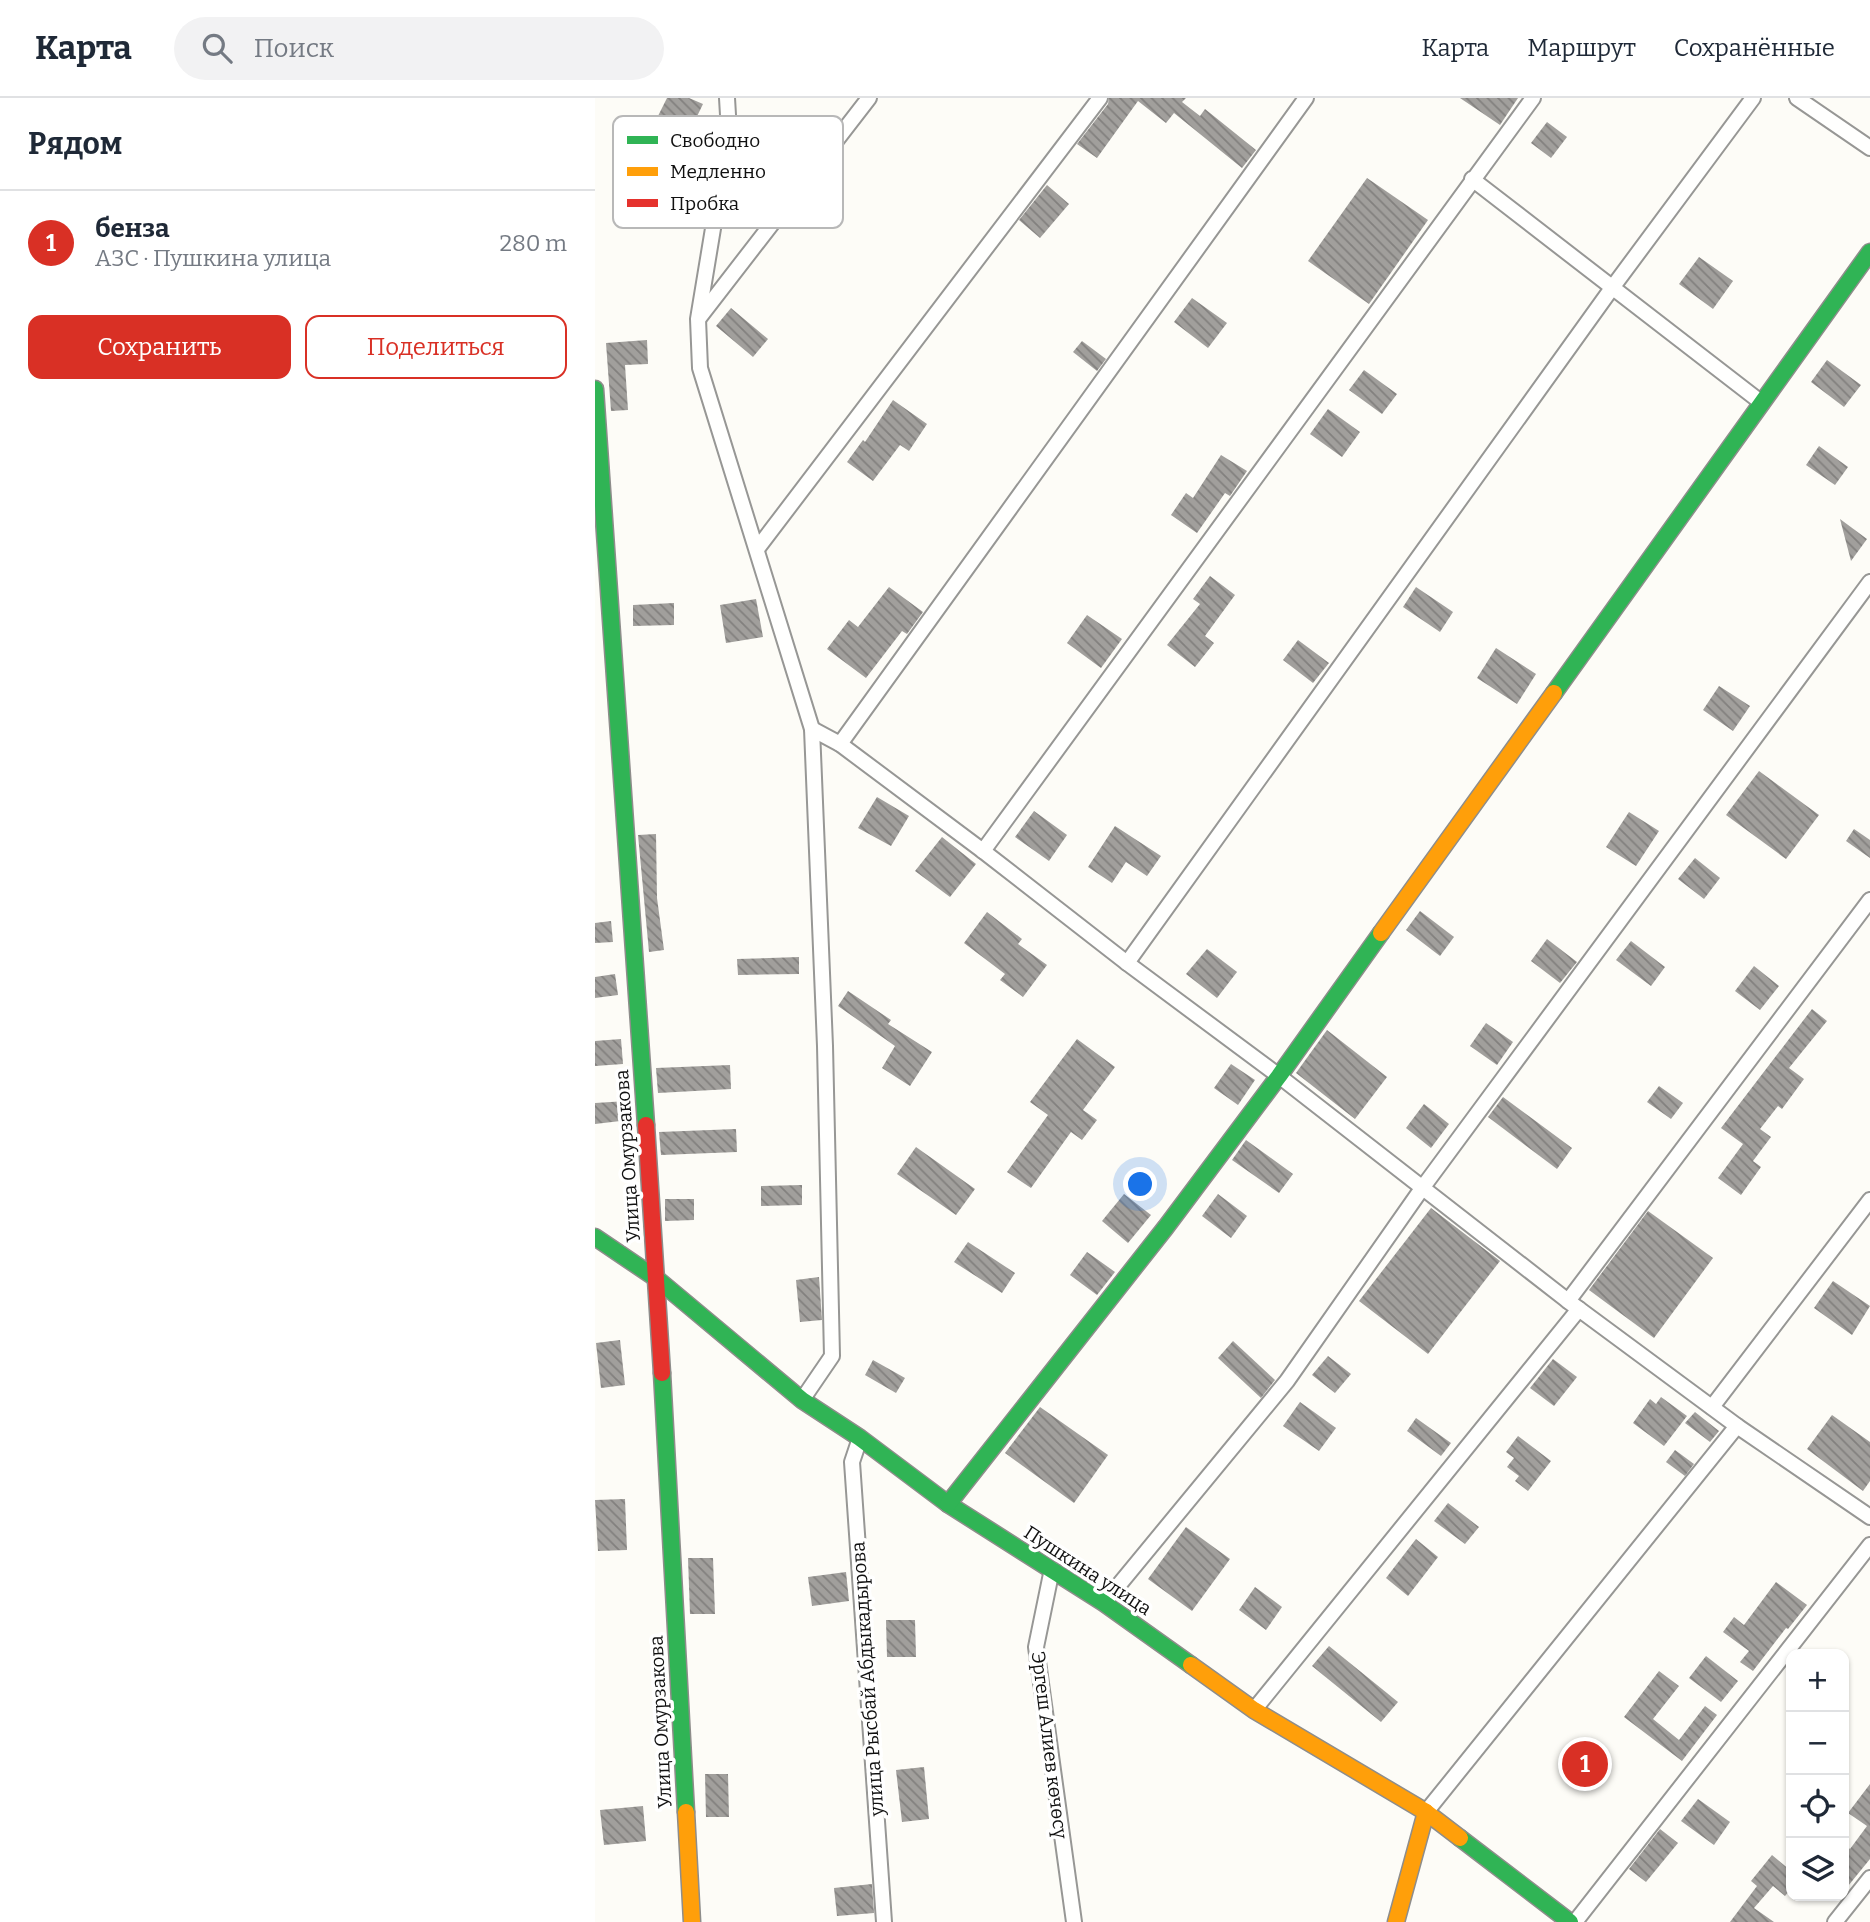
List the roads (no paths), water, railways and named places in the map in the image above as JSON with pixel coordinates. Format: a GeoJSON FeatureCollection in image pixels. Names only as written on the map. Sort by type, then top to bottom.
{"type":"FeatureCollection","features":[{"type":"Feature","properties":{"kind":"main road"},"geometry":{"type":"LineString","coordinates":[[948,1504],[1165,1227],[1279,1076],[1870,252]]}},
{"type":"Feature","properties":{"kind":"main road","name":"Улица Омурзакова"},"geometry":{"type":"LineString","coordinates":[[595,388],[657,1279],[692,1922]]}},
{"type":"Feature","properties":{"kind":"main road","name":"Пушкина улица"},"geometry":{"type":"LineString","coordinates":[[595,1237],[657,1279],[802,1400],[860,1438],[948,1504],[1104,1603],[1254,1710],[1426,1812],[1570,1922]]}},
{"type":"Feature","properties":{"kind":"main road"},"geometry":{"type":"LineString","coordinates":[[1396,1922],[1426,1812]]}},
{"type":"Feature","properties":{"kind":"street"},"geometry":{"type":"LineString","coordinates":[[727,98],[728,116]]}},
{"type":"Feature","properties":{"kind":"street"},"geometry":{"type":"LineString","coordinates":[[843,132],[869,98]]}},
{"type":"Feature","properties":{"kind":"street"},"geometry":{"type":"LineString","coordinates":[[757,549],[1100,98]]}},
{"type":"Feature","properties":{"kind":"street"},"geometry":{"type":"LineString","coordinates":[[840,744],[1306,98]]}},
{"type":"Feature","properties":{"kind":"street"},"geometry":{"type":"LineString","coordinates":[[983,851],[1533,98]]}},
{"type":"Feature","properties":{"kind":"street"},"geometry":{"type":"LineString","coordinates":[[1127,963],[1612,288],[1753,98]]}},
{"type":"Feature","properties":{"kind":"street"},"geometry":{"type":"LineString","coordinates":[[1797,98],[1870,149]]}},
{"type":"Feature","properties":{"kind":"street"},"geometry":{"type":"LineString","coordinates":[[1472,180],[1762,403]]}},
{"type":"Feature","properties":{"kind":"street"},"geometry":{"type":"LineString","coordinates":[[713,228],[698,319],[700,368],[812,729],[825,1046],[832,1356],[802,1400]]}},
{"type":"Feature","properties":{"kind":"street"},"geometry":{"type":"LineString","coordinates":[[698,319],[768,228]]}},
{"type":"Feature","properties":{"kind":"street"},"geometry":{"type":"LineString","coordinates":[[1104,1603],[1287,1381],[1423,1187],[1870,582]]}},
{"type":"Feature","properties":{"kind":"street"},"geometry":{"type":"LineString","coordinates":[[812,729],[840,744],[983,851],[1574,1305],[1737,1426],[1870,1517]]}},
{"type":"Feature","properties":{"kind":"street"},"geometry":{"type":"LineString","coordinates":[[1254,1710],[1574,1305],[1870,900]]}},
{"type":"Feature","properties":{"kind":"street"},"geometry":{"type":"LineString","coordinates":[[1712,1407],[1870,1200]]}},
{"type":"Feature","properties":{"kind":"street"},"geometry":{"type":"LineString","coordinates":[[1426,1812],[1737,1426]]}},
{"type":"Feature","properties":{"kind":"street","name":"улица Рысбай Абдыкадырова"},"geometry":{"type":"LineString","coordinates":[[860,1438],[852,1462],[884,1922]]}},
{"type":"Feature","properties":{"kind":"street"},"geometry":{"type":"LineString","coordinates":[[1576,1922],[1870,1545]]}},
{"type":"Feature","properties":{"kind":"street","name":"Эргеш Алиев көчөсү"},"geometry":{"type":"LineString","coordinates":[[1052,1569],[1036,1647],[1074,1922]]}},
{"type":"Feature","properties":{"kind":"street"},"geometry":{"type":"LineString","coordinates":[[1835,1922],[1870,1878]]}},
{"type":"Feature","properties":{"kind":"place","name":"бенза"},"geometry":{"type":"Point","coordinates":[1585,1764]}}]}
